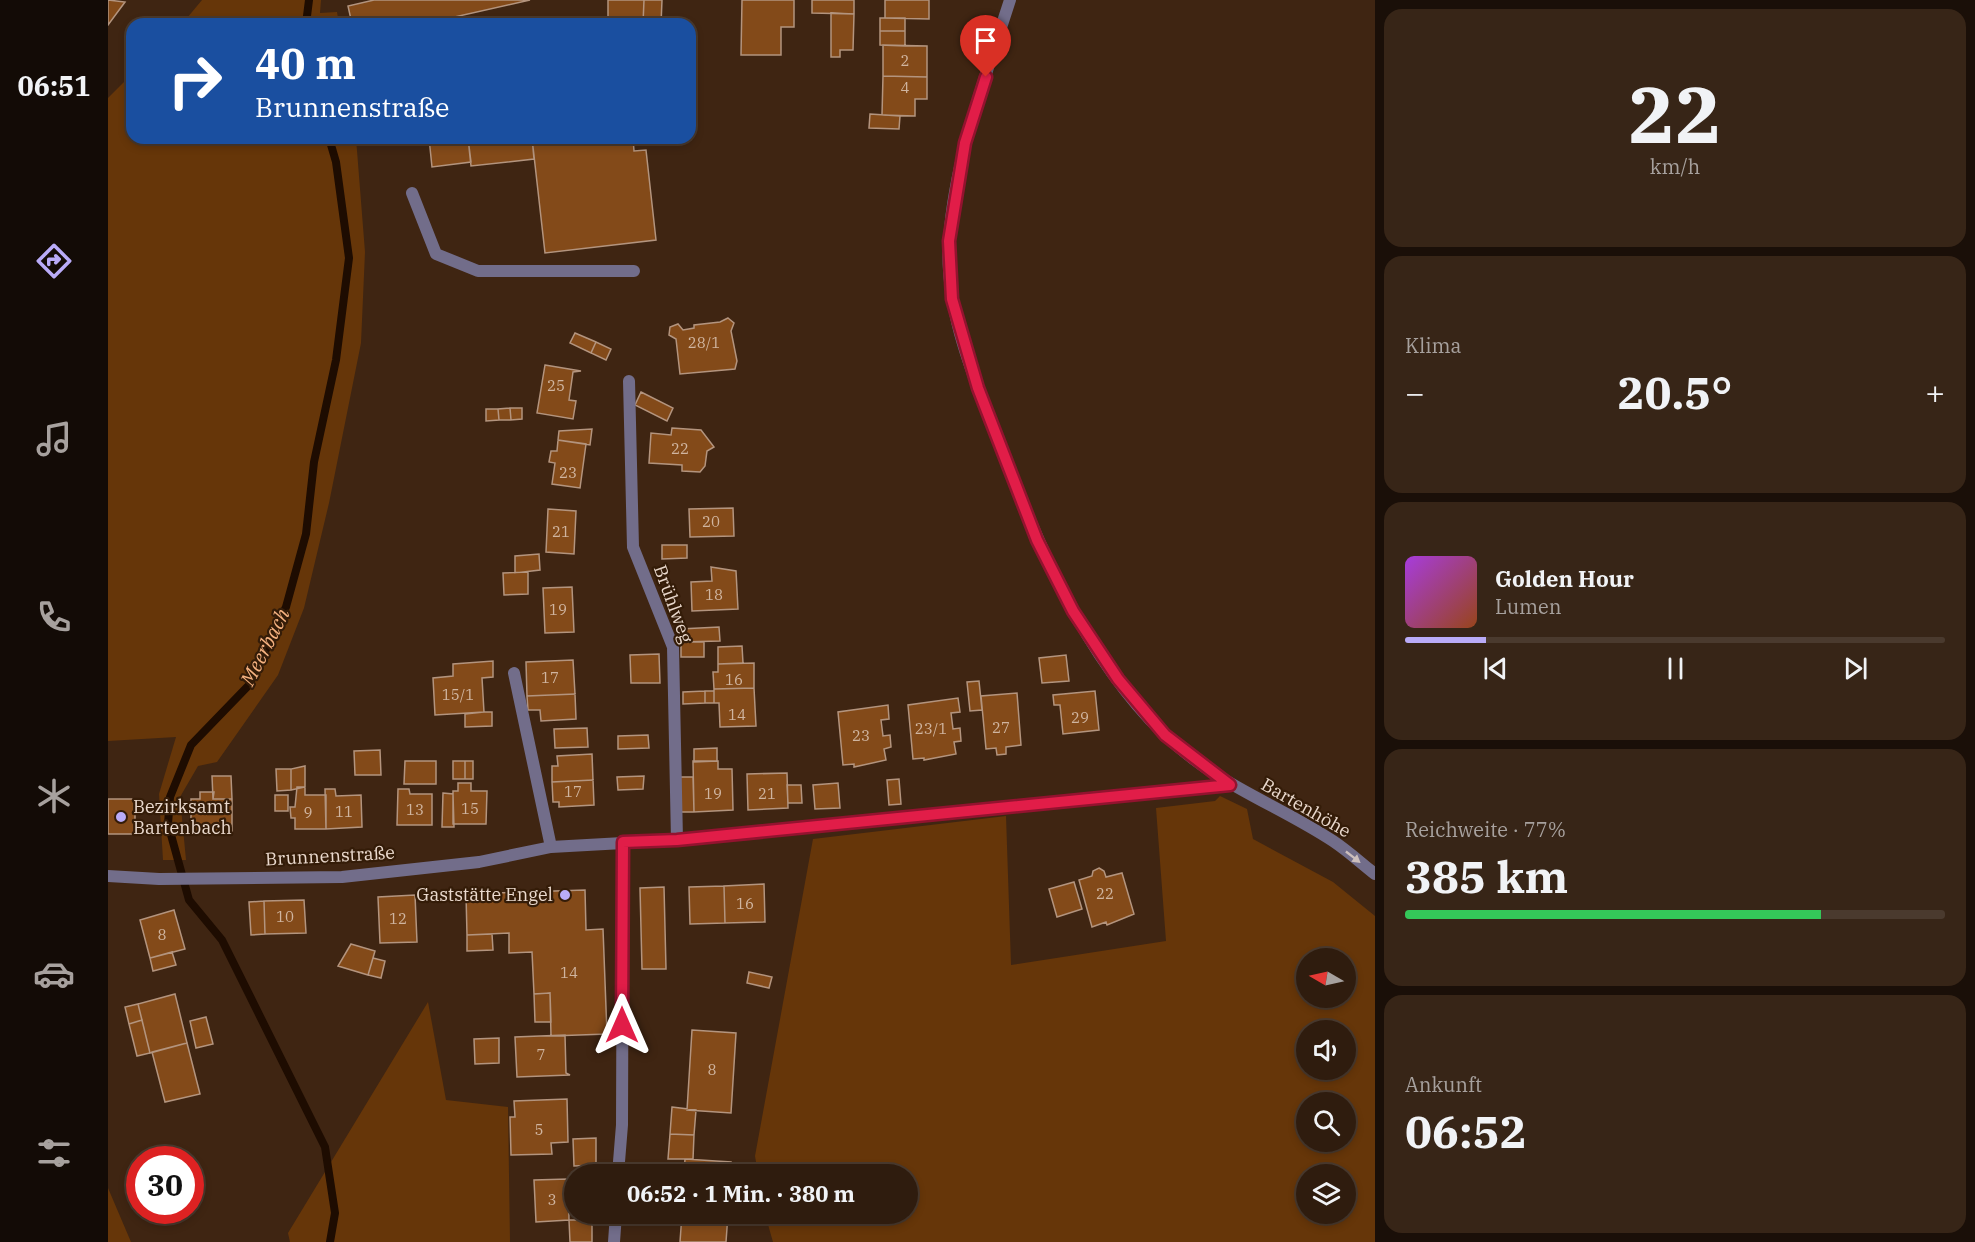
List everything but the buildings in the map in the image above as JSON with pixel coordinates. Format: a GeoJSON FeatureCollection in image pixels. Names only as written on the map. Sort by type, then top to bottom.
{"type":"FeatureCollection","features":[{"type":"Feature","properties":{"kind":"street","name":"Bartenhöhe"},"geometry":{"type":"LineString","coordinates":[[1011,0],[965,143],[949,241],[952,299],[978,388],[1037,540],[1073,611],[1118,679],[1165,735],[1230,785],[1332,841],[1375,873]]}},
{"type":"Feature","properties":{"kind":"street"},"geometry":{"type":"LineString","coordinates":[[412,193],[436,254],[478,271],[634,271]]}},
{"type":"Feature","properties":{"kind":"street","name":"Brühlweg"},"geometry":{"type":"LineString","coordinates":[[629,381],[633,547],[673,647],[677,840]]}},
{"type":"Feature","properties":{"kind":"street"},"geometry":{"type":"LineString","coordinates":[[513,673],[551,848]]}},
{"type":"Feature","properties":{"kind":"street","name":"Brunnenstraße"},"geometry":{"type":"LineString","coordinates":[[108,876],[159,879],[342,877],[479,862],[551,848],[677,840],[1230,785]]}},
{"type":"Feature","properties":{"kind":"street"},"geometry":{"type":"LineString","coordinates":[[619,1164],[622,1125],[623,842]]}},
{"type":"Feature","properties":{"kind":"street"},"geometry":{"type":"LineString","coordinates":[[614,1242],[615,1224]]}},
{"type":"Feature","properties":{"kind":"shaded area"},"geometry":{"type":"Polygon","coordinates":[[[202,0],[321,0],[320,13],[337,12],[338,18],[187,18],[202,0]]]}},
{"type":"Feature","properties":{"kind":"shaded area"},"geometry":{"type":"Polygon","coordinates":[[[126,80],[126,144],[356,144],[365,252],[361,343],[329,503],[304,608],[278,675],[217,762],[198,766],[180,797],[186,860],[163,860],[159,794],[176,737],[108,741],[108,98],[126,80]]]}},
{"type":"Feature","properties":{"kind":"shaded area"},"geometry":{"type":"Polygon","coordinates":[[[1220,796],[1247,809],[1253,839],[1333,882],[1375,916],[1375,1242],[773,1242],[768,1224],[918,1224],[918,1164],[756,1164],[755,1156],[813,839],[1006,816],[1011,965],[1166,941],[1156,808],[1215,801],[1220,796]]]}},
{"type":"Feature","properties":{"kind":"shaded area"},"geometry":{"type":"Polygon","coordinates":[[[428,1002],[446,1100],[508,1107],[510,1242],[290,1242],[288,1233],[428,1002]]]}},
{"type":"Feature","properties":{"kind":"shaded area"},"geometry":{"type":"Polygon","coordinates":[[[108,1188],[131,1242],[108,1242],[108,1188]]]}},
{"type":"Feature","properties":{"kind":"waterway","name":"Meerbach"},"geometry":{"type":"LineString","coordinates":[[307,18],[309,0]]}},
{"type":"Feature","properties":{"kind":"waterway","name":"Meerbach"},"geometry":{"type":"LineString","coordinates":[[330,1242],[335,1213],[325,1147],[222,940],[189,900],[168,824],[170,797],[191,745],[249,685],[286,607],[306,534],[314,462],[336,360],[349,258],[336,162],[331,144]]}},
{"type":"Feature","properties":{"kind":"place","name":"Bezirksamt Bartenbach"},"geometry":{"type":"Point","coordinates":[121,817]}},
{"type":"Feature","properties":{"kind":"place","name":"Gaststätte Engel"},"geometry":{"type":"Point","coordinates":[565,895]}},
{"type":"Feature","properties":{"kind":"route"},"geometry":{"type":"LineString","coordinates":[[622,1025],[623,842],[677,840],[1230,785],[1165,735],[1118,679],[1073,611],[1037,540],[978,388],[952,299],[949,241],[965,143],[986,77]]}}]}
